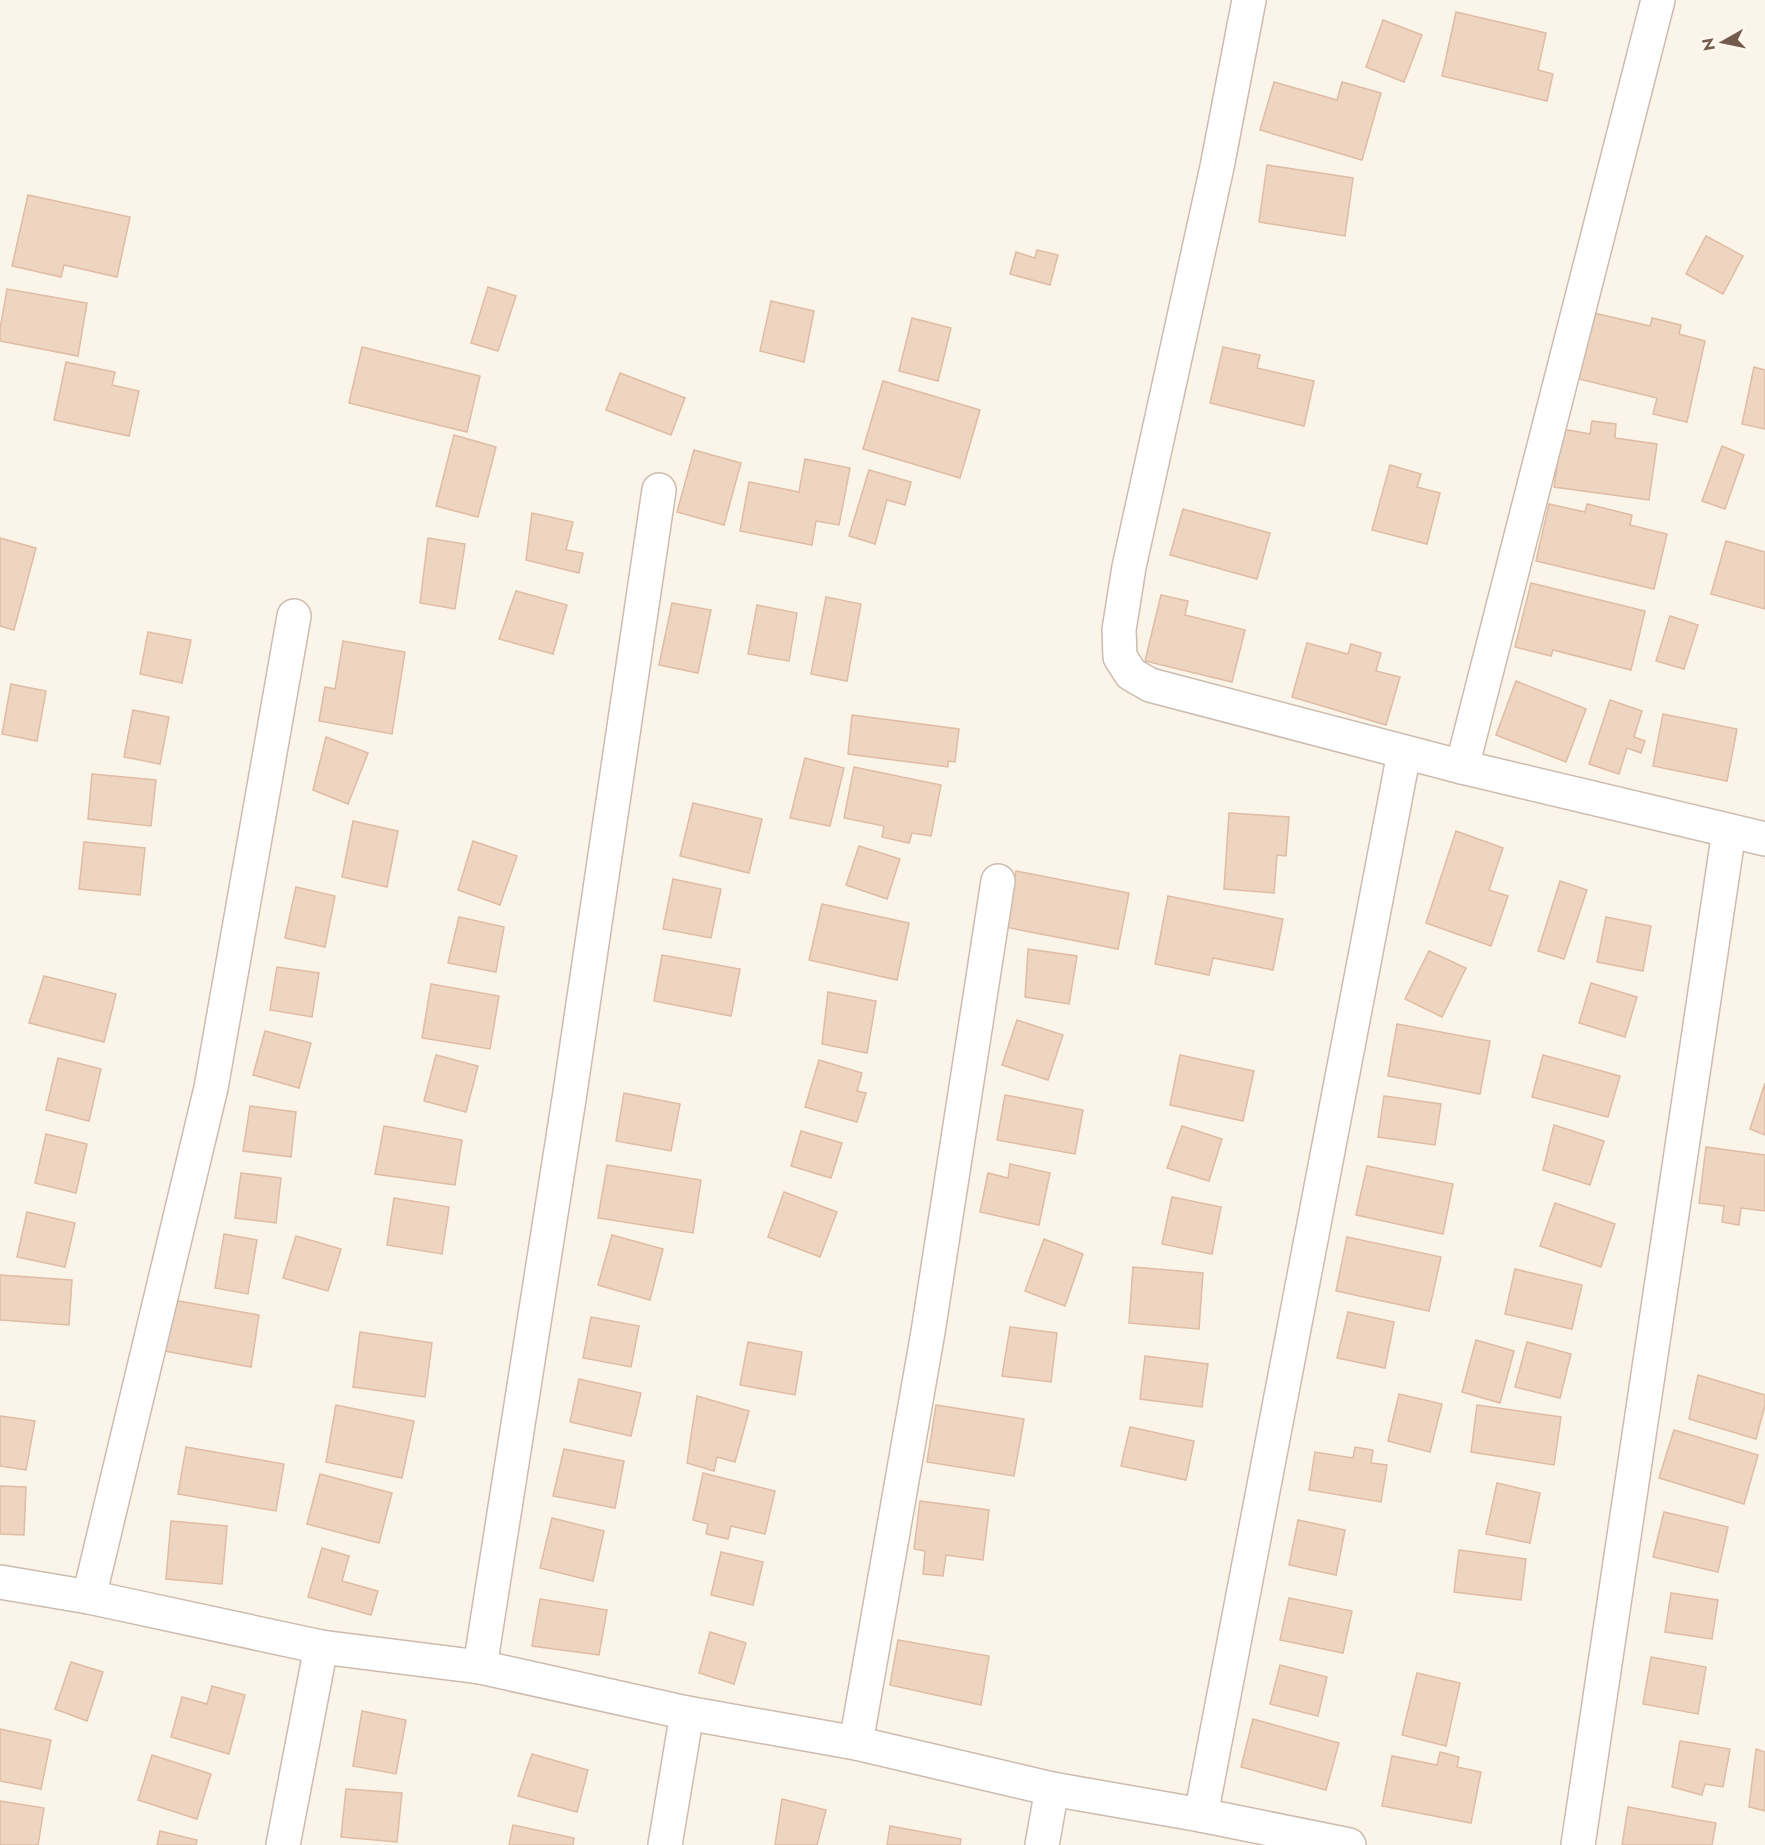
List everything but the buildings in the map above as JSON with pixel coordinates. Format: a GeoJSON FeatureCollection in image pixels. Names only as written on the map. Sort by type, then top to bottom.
{"type":"FeatureCollection","features":[{"type":"Feature","properties":{"kind":"street"},"geometry":{"type":"LineString","coordinates":[[1249,0],[1217,167],[1129,567],[1119,630],[1120,657],[1131,674],[1150,685],[1404,753],[1765,839]]}},
{"type":"Feature","properties":{"kind":"street"},"geometry":{"type":"LineString","coordinates":[[1462,767],[1658,0]]}},
{"type":"Feature","properties":{"kind":"street"},"geometry":{"type":"LineString","coordinates":[[480,1667],[571,1087],[658,490]]}},
{"type":"Feature","properties":{"kind":"street"},"geometry":{"type":"LineString","coordinates":[[89,1597],[211,1088],[294,616]]}},
{"type":"Feature","properties":{"kind":"street"},"geometry":{"type":"LineString","coordinates":[[1201,1815],[1404,753]]}},
{"type":"Feature","properties":{"kind":"street"},"geometry":{"type":"LineString","coordinates":[[1578,1845],[1729,831]]}},
{"type":"Feature","properties":{"kind":"street"},"geometry":{"type":"LineString","coordinates":[[856,1743],[928,1332],[998,881]]}},
{"type":"Feature","properties":{"kind":"street"},"geometry":{"type":"LineString","coordinates":[[0,1582],[89,1597],[321,1647],[480,1667],[687,1713],[856,1743],[1052,1790],[1201,1815],[1349,1845]]}},
{"type":"Feature","properties":{"kind":"street"},"geometry":{"type":"LineString","coordinates":[[283,1845],[321,1647]]}},
{"type":"Feature","properties":{"kind":"street"},"geometry":{"type":"LineString","coordinates":[[665,1845],[687,1713]]}},
{"type":"Feature","properties":{"kind":"street"},"geometry":{"type":"LineString","coordinates":[[1042,1845],[1052,1790]]}}]}
